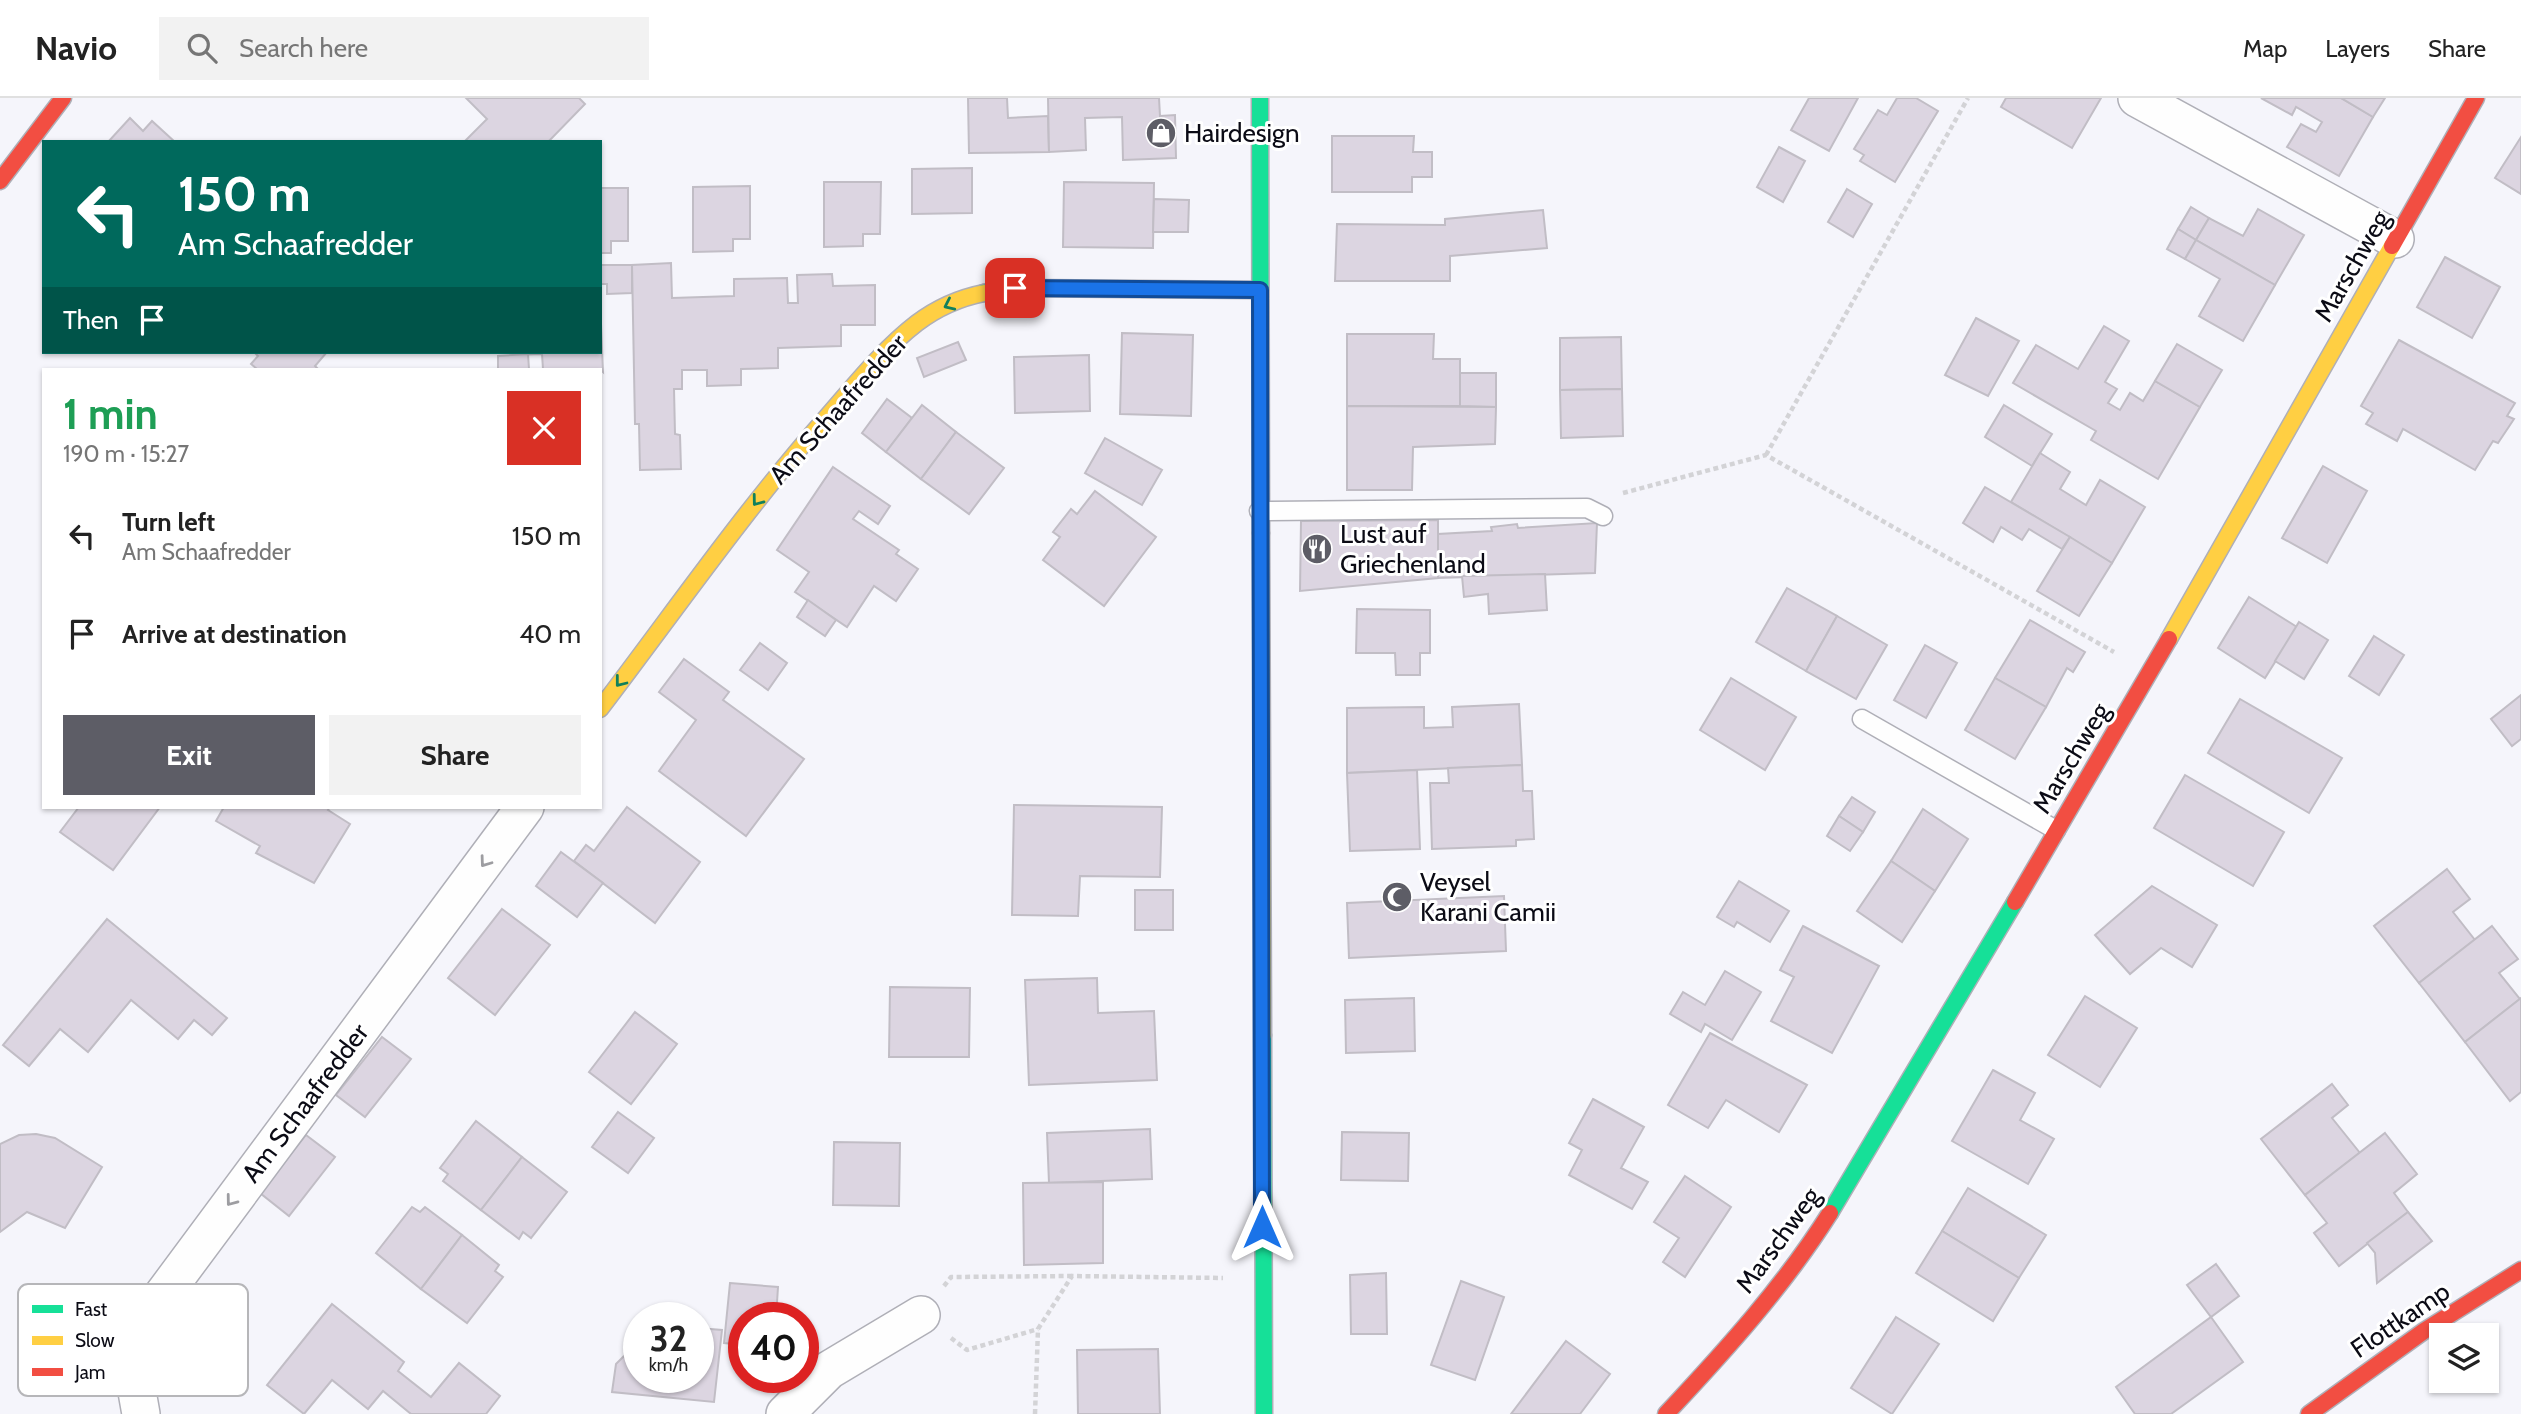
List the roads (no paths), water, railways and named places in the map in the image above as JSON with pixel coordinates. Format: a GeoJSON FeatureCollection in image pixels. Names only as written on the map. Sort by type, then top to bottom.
{"type":"FeatureCollection","features":[{"type":"Feature","properties":{"kind":"street"},"geometry":{"type":"LineString","coordinates":[[2,175],[63,98]]}},
{"type":"Feature","properties":{"kind":"street"},"geometry":{"type":"LineString","coordinates":[[1260,98],[1259,511],[1262,1279],[1265,1414]]}},
{"type":"Feature","properties":{"kind":"street"},"geometry":{"type":"LineString","coordinates":[[2137,98],[2395,239]]}},
{"type":"Feature","properties":{"kind":"street","name":"Marschweg"},"geometry":{"type":"LineString","coordinates":[[1666,1414],[1720,1356],[1809,1247],[1872,1146],[2150,672],[2476,98]]}},
{"type":"Feature","properties":{"kind":"street","name":"Am Schaafredder"},"geometry":{"type":"LineString","coordinates":[[602,706],[792,454],[860,379],[914,325],[948,304],[978,294],[1015,288],[1260,290]]}},
{"type":"Feature","properties":{"kind":"street","name":"Am Schaafredder"},"geometry":{"type":"LineString","coordinates":[[171,1284],[524,809]]}},
{"type":"Feature","properties":{"kind":"street","name":"Flottkamp"},"geometry":{"type":"LineString","coordinates":[[2309,1414],[2424,1331],[2521,1270]]}},
{"type":"Feature","properties":{"kind":"street"},"geometry":{"type":"LineString","coordinates":[[785,1414],[829,1370],[921,1315]]}},
{"type":"Feature","properties":{"kind":"street","name":"Am Schaafredder"},"geometry":{"type":"LineString","coordinates":[[138,1396],[141,1414]]}},
{"type":"Feature","properties":{"kind":"lane"},"geometry":{"type":"LineString","coordinates":[[1259,511],[1587,508],[1603,516]]}},
{"type":"Feature","properties":{"kind":"lane"},"geometry":{"type":"LineString","coordinates":[[1862,719],[2056,830]]}},
{"type":"Feature","properties":{"kind":"place","name":"Hairdesign"},"geometry":{"type":"Point","coordinates":[1161,133]}},
{"type":"Feature","properties":{"kind":"place","name":"Lust auf Griechenland"},"geometry":{"type":"Point","coordinates":[1317,549]}},
{"type":"Feature","properties":{"kind":"place","name":"Veysel Karani Camii"},"geometry":{"type":"Point","coordinates":[1397,897]}}]}
